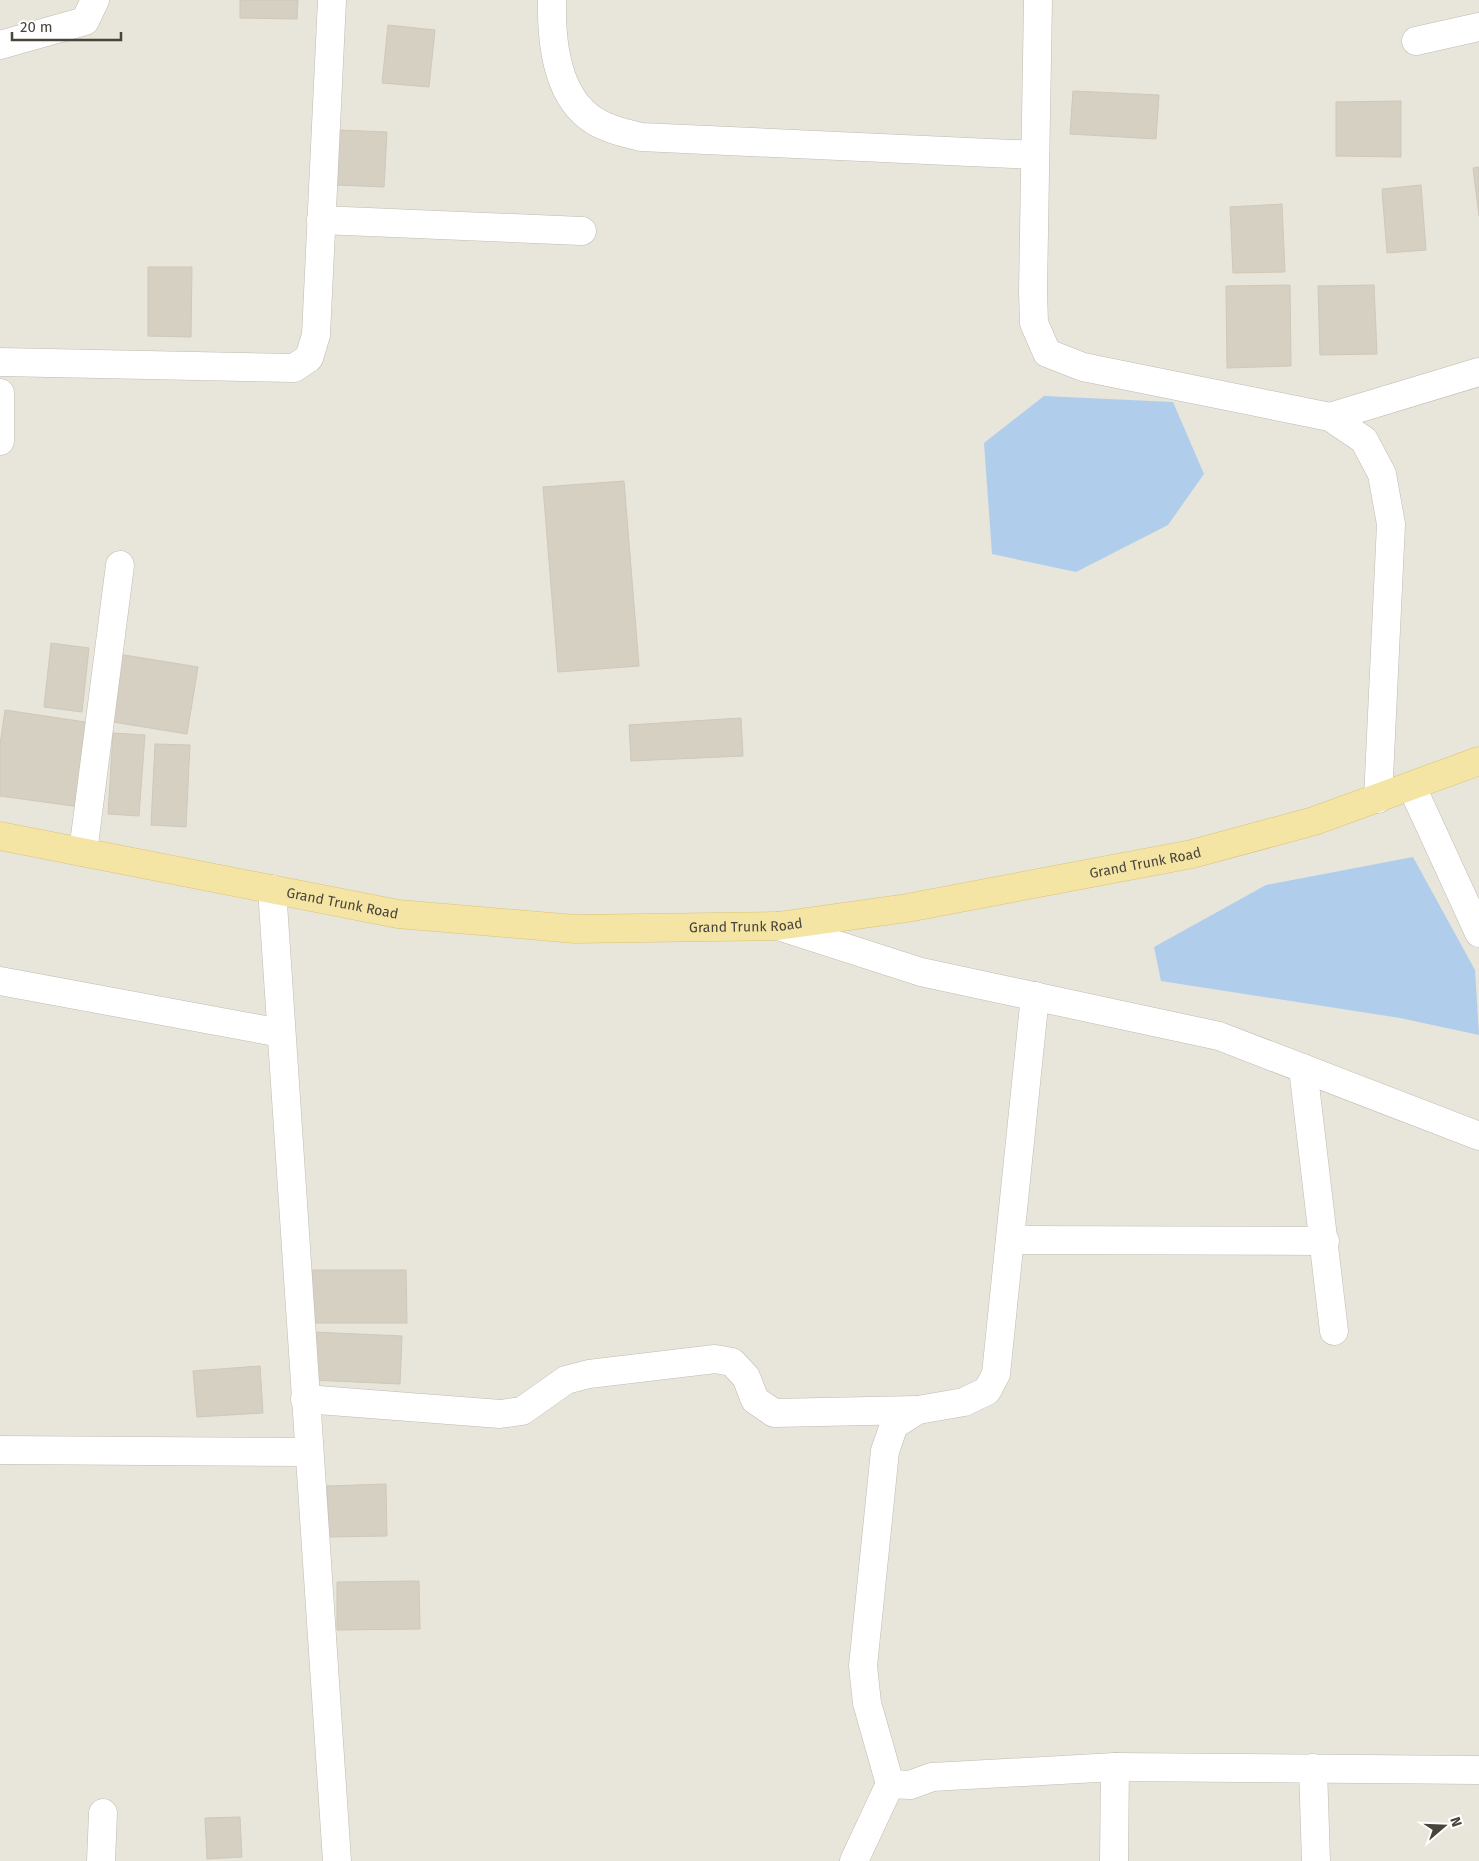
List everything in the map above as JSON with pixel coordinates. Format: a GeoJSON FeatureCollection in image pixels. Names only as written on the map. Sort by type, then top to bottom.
{"type":"FeatureCollection","features":[{"type":"Feature","properties":{"kind":"main road","name":"Grand Trunk Road"},"geometry":{"type":"LineString","coordinates":[[0,836],[398,914],[499,924],[585,929],[778,926],[907,908],[1192,854],[1314,821],[1412,787],[1479,761]]}},
{"type":"Feature","properties":{"kind":"street"},"geometry":{"type":"LineString","coordinates":[[0,44],[85,21],[94,0]]}},
{"type":"Feature","properties":{"kind":"street"},"geometry":{"type":"LineString","coordinates":[[0,362],[294,368],[309,358],[316,335],[332,0]]}},
{"type":"Feature","properties":{"kind":"street"},"geometry":{"type":"LineString","coordinates":[[552,0],[552,31],[559,73],[578,107],[606,127],[641,137],[1035,155]]}},
{"type":"Feature","properties":{"kind":"street"},"geometry":{"type":"LineString","coordinates":[[1038,0],[1033,291],[1034,323],[1048,352],[1083,367],[1330,417],[1364,440],[1382,474],[1391,524],[1378,799]]}},
{"type":"Feature","properties":{"kind":"street"},"geometry":{"type":"LineString","coordinates":[[1416,41],[1479,27]]}},
{"type":"Feature","properties":{"kind":"street"},"geometry":{"type":"LineString","coordinates":[[321,220],[582,231]]}},
{"type":"Feature","properties":{"kind":"street"},"geometry":{"type":"LineString","coordinates":[[1330,417],[1479,372]]}},
{"type":"Feature","properties":{"kind":"street"},"geometry":{"type":"LineString","coordinates":[[0,393],[0,441]]}},
{"type":"Feature","properties":{"kind":"street"},"geometry":{"type":"LineString","coordinates":[[83,852],[120,565]]}},
{"type":"Feature","properties":{"kind":"street"},"geometry":{"type":"LineString","coordinates":[[1412,787],[1479,933]]}},
{"type":"Feature","properties":{"kind":"street"},"geometry":{"type":"LineString","coordinates":[[272,889],[337,1861]]}},
{"type":"Feature","properties":{"kind":"street"},"geometry":{"type":"LineString","coordinates":[[778,926],[921,972],[1219,1036],[1479,1136]]}},
{"type":"Feature","properties":{"kind":"street"},"geometry":{"type":"LineString","coordinates":[[0,981],[281,1033]]}},
{"type":"Feature","properties":{"kind":"street"},"geometry":{"type":"LineString","coordinates":[[305,1399],[500,1414],[522,1411],[566,1380],[589,1374],[716,1359],[732,1362],[746,1377],[755,1400],[774,1413],[918,1410],[964,1402],[987,1391],[996,1374],[1035,996]]}},
{"type":"Feature","properties":{"kind":"street"},"geometry":{"type":"LineString","coordinates":[[1303,1068],[1325,1241],[1334,1331]]}},
{"type":"Feature","properties":{"kind":"street"},"geometry":{"type":"LineString","coordinates":[[1010,1240],[1325,1241]]}},
{"type":"Feature","properties":{"kind":"street"},"geometry":{"type":"LineString","coordinates":[[854,1861],[890,1784],[867,1702],[864,1666],[885,1452],[894,1425],[918,1410]]}},
{"type":"Feature","properties":{"kind":"street"},"geometry":{"type":"LineString","coordinates":[[0,1450],[309,1452]]}},
{"type":"Feature","properties":{"kind":"street"},"geometry":{"type":"LineString","coordinates":[[890,1784],[910,1785],[932,1778],[1115,1767],[1479,1770]]}},
{"type":"Feature","properties":{"kind":"street"},"geometry":{"type":"LineString","coordinates":[[1114,1861],[1115,1767]]}},
{"type":"Feature","properties":{"kind":"street"},"geometry":{"type":"LineString","coordinates":[[1313,1768],[1316,1861]]}},
{"type":"Feature","properties":{"kind":"street"},"geometry":{"type":"LineString","coordinates":[[101,1861],[103,1813]]}},
{"type":"Feature","properties":{"kind":"shaded area"},"geometry":{"type":"Polygon","coordinates":[[[0,0],[1479,0],[1479,1861],[0,1861],[0,0]]]}},
{"type":"Feature","properties":{"kind":"water"},"geometry":{"type":"Polygon","coordinates":[[[1044,396],[1173,402],[1204,474],[1168,525],[1076,572],[992,554],[984,443],[1044,396]]]}},
{"type":"Feature","properties":{"kind":"water"},"geometry":{"type":"Polygon","coordinates":[[[1413,857],[1475,970],[1479,1035],[1400,1018],[1161,981],[1154,947],[1266,885],[1413,857]]]}},
{"type":"Feature","properties":{"kind":"building"},"geometry":{"type":"Polygon","coordinates":[[[240,0],[298,0],[297,19],[240,18],[240,0]]]}},
{"type":"Feature","properties":{"kind":"building"},"geometry":{"type":"Polygon","coordinates":[[[388,25],[435,30],[429,87],[382,83],[388,25]]]}},
{"type":"Feature","properties":{"kind":"building"},"geometry":{"type":"Polygon","coordinates":[[[1073,91],[1159,95],[1156,139],[1070,134],[1073,91]]]}},
{"type":"Feature","properties":{"kind":"building"},"geometry":{"type":"Polygon","coordinates":[[[1401,101],[1401,157],[1336,156],[1336,102],[1401,101]]]}},
{"type":"Feature","properties":{"kind":"building"},"geometry":{"type":"Polygon","coordinates":[[[339,130],[387,132],[384,187],[337,185],[339,130]]]}},
{"type":"Feature","properties":{"kind":"building"},"geometry":{"type":"Polygon","coordinates":[[[1479,167],[1479,216],[1473,168],[1479,167]]]}},
{"type":"Feature","properties":{"kind":"building"},"geometry":{"type":"Polygon","coordinates":[[[1421,185],[1426,250],[1387,253],[1382,189],[1421,185]]]}},
{"type":"Feature","properties":{"kind":"building"},"geometry":{"type":"Polygon","coordinates":[[[1282,204],[1285,272],[1233,273],[1230,207],[1282,204]]]}},
{"type":"Feature","properties":{"kind":"building"},"geometry":{"type":"Polygon","coordinates":[[[148,267],[192,267],[191,337],[148,336],[148,267]]]}},
{"type":"Feature","properties":{"kind":"building"},"geometry":{"type":"Polygon","coordinates":[[[1290,285],[1291,366],[1227,368],[1226,286],[1290,285]]]}},
{"type":"Feature","properties":{"kind":"building"},"geometry":{"type":"Polygon","coordinates":[[[1374,285],[1377,354],[1320,355],[1318,286],[1374,285]]]}},
{"type":"Feature","properties":{"kind":"building"},"geometry":{"type":"Polygon","coordinates":[[[624,481],[639,666],[558,672],[543,487],[624,481]]]}},
{"type":"Feature","properties":{"kind":"building"},"geometry":{"type":"Polygon","coordinates":[[[51,643],[89,648],[82,712],[44,707],[51,643]]]}},
{"type":"Feature","properties":{"kind":"building"},"geometry":{"type":"Polygon","coordinates":[[[118,654],[198,667],[187,734],[107,721],[118,654]]]}},
{"type":"Feature","properties":{"kind":"building"},"geometry":{"type":"Polygon","coordinates":[[[5,710],[92,723],[80,807],[0,796],[0,745],[5,710]]]}},
{"type":"Feature","properties":{"kind":"building"},"geometry":{"type":"Polygon","coordinates":[[[741,718],[743,756],[631,761],[629,725],[741,718]]]}},
{"type":"Feature","properties":{"kind":"building"},"geometry":{"type":"Polygon","coordinates":[[[113,733],[145,735],[139,816],[108,814],[113,733]]]}},
{"type":"Feature","properties":{"kind":"building"},"geometry":{"type":"Polygon","coordinates":[[[155,744],[190,745],[186,827],[151,825],[155,744]]]}},
{"type":"Feature","properties":{"kind":"building"},"geometry":{"type":"Polygon","coordinates":[[[308,1270],[406,1270],[407,1323],[308,1323],[308,1270]]]}},
{"type":"Feature","properties":{"kind":"building"},"geometry":{"type":"Polygon","coordinates":[[[313,1332],[402,1336],[400,1384],[311,1380],[313,1332]]]}},
{"type":"Feature","properties":{"kind":"building"},"geometry":{"type":"Polygon","coordinates":[[[260,1366],[263,1413],[197,1417],[193,1371],[260,1366]]]}},
{"type":"Feature","properties":{"kind":"building"},"geometry":{"type":"Polygon","coordinates":[[[386,1484],[387,1536],[329,1537],[327,1486],[386,1484]]]}},
{"type":"Feature","properties":{"kind":"building"},"geometry":{"type":"Polygon","coordinates":[[[419,1581],[420,1629],[337,1630],[337,1582],[419,1581]]]}},
{"type":"Feature","properties":{"kind":"building"},"geometry":{"type":"Polygon","coordinates":[[[240,1817],[242,1857],[207,1859],[205,1818],[240,1817]]]}}]}
